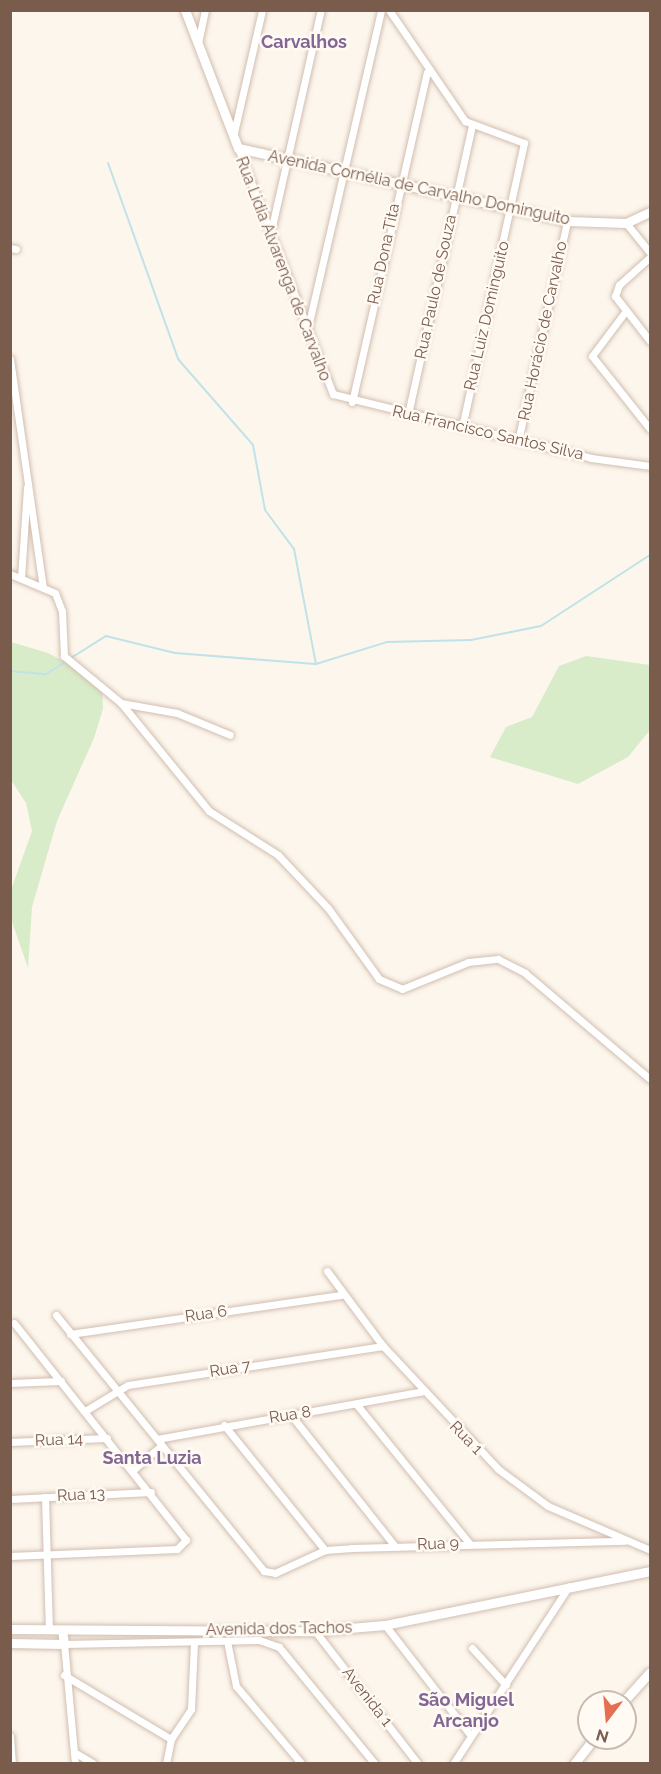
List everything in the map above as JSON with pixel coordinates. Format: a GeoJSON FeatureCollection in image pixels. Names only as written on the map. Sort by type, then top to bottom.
{"type":"FeatureCollection","features":[{"type":"Feature","properties":{"kind":"street","name":"Rua Lidia Alvarenga de Carvalho"},"geometry":{"type":"LineString","coordinates":[[185,10],[308,327],[329,389]]}},
{"type":"Feature","properties":{"kind":"street"},"geometry":{"type":"LineString","coordinates":[[198,44],[205,10]]}},
{"type":"Feature","properties":{"kind":"street"},"geometry":{"type":"LineString","coordinates":[[233,137],[262,10]]}},
{"type":"Feature","properties":{"kind":"street"},"geometry":{"type":"LineString","coordinates":[[271,231],[321,10]]}},
{"type":"Feature","properties":{"kind":"street"},"geometry":{"type":"LineString","coordinates":[[308,327],[381,10]]}},
{"type":"Feature","properties":{"kind":"street"},"geometry":{"type":"LineString","coordinates":[[389,10],[427,72],[472,126]]}},
{"type":"Feature","properties":{"kind":"street","name":"Rua Dona Tita"},"geometry":{"type":"LineString","coordinates":[[351,402],[427,72]]}},
{"type":"Feature","properties":{"kind":"street","name":"Rua Luiz Dominguito"},"geometry":{"type":"LineString","coordinates":[[462,427],[525,148],[518,137],[472,126]]}},
{"type":"Feature","properties":{"kind":"street","name":"Rua Paulo de Souza"},"geometry":{"type":"LineString","coordinates":[[408,414],[472,126]]}},
{"type":"Feature","properties":{"kind":"street","name":"Rua Lidia Alvarenga de Carvalho"},"geometry":{"type":"LineString","coordinates":[[238,148],[248,151]]}},
{"type":"Feature","properties":{"kind":"street","name":"Avenida Cornélia de Carvalho Dominguito"},"geometry":{"type":"LineString","coordinates":[[248,151],[289,158],[342,172],[567,221],[626,223]]}},
{"type":"Feature","properties":{"kind":"street"},"geometry":{"type":"LineString","coordinates":[[651,212],[626,223],[651,255],[616,291],[625,312],[651,341]]}},
{"type":"Feature","properties":{"kind":"street","name":"Rua Horácio de Carvalho"},"geometry":{"type":"LineString","coordinates":[[518,441],[567,221]]}},
{"type":"Feature","properties":{"kind":"street"},"geometry":{"type":"LineString","coordinates":[[625,312],[592,356],[651,429]]}},
{"type":"Feature","properties":{"kind":"street"},"geometry":{"type":"LineString","coordinates":[[10,359],[28,469],[43,587]]}},
{"type":"Feature","properties":{"kind":"street","name":"Rua Francisco Santos Silva"},"geometry":{"type":"LineString","coordinates":[[329,389],[351,402],[518,441],[651,466]]}},
{"type":"Feature","properties":{"kind":"street"},"geometry":{"type":"LineString","coordinates":[[21,578],[28,469]]}},
{"type":"Feature","properties":{"kind":"street"},"geometry":{"type":"LineString","coordinates":[[10,574],[43,587],[57,597],[64,656],[121,703],[209,811],[278,855],[294,871],[379,979],[402,989],[476,960],[505,961],[651,1079]]}},
{"type":"Feature","properties":{"kind":"street"},"geometry":{"type":"LineString","coordinates":[[121,703],[177,712],[230,735]]}},
{"type":"Feature","properties":{"kind":"street","name":"Rua 1"},"geometry":{"type":"LineString","coordinates":[[327,1271],[342,1295],[423,1391],[520,1488],[625,1541],[651,1550]]}},
{"type":"Feature","properties":{"kind":"street","name":"Rua 6"},"geometry":{"type":"LineString","coordinates":[[70,1334],[342,1295]]}},
{"type":"Feature","properties":{"kind":"street"},"geometry":{"type":"LineString","coordinates":[[56,1315],[114,1390],[160,1442]]}},
{"type":"Feature","properties":{"kind":"street"},"geometry":{"type":"LineString","coordinates":[[10,1556],[184,1546],[185,1534],[14,1323]]}},
{"type":"Feature","properties":{"kind":"street","name":"Rua 7"},"geometry":{"type":"LineString","coordinates":[[85,1411],[114,1390],[383,1346]]}},
{"type":"Feature","properties":{"kind":"street"},"geometry":{"type":"LineString","coordinates":[[10,1383],[61,1381]]}},
{"type":"Feature","properties":{"kind":"street","name":"Rua 8"},"geometry":{"type":"LineString","coordinates":[[133,1470],[160,1442],[224,1425],[357,1405],[423,1391]]}},
{"type":"Feature","properties":{"kind":"street"},"geometry":{"type":"LineString","coordinates":[[357,1405],[469,1543]]}},
{"type":"Feature","properties":{"kind":"street"},"geometry":{"type":"LineString","coordinates":[[291,1415],[394,1545]]}},
{"type":"Feature","properties":{"kind":"street"},"geometry":{"type":"LineString","coordinates":[[224,1425],[325,1550]]}},
{"type":"Feature","properties":{"kind":"street","name":"Rua 14"},"geometry":{"type":"LineString","coordinates":[[10,1442],[107,1438]]}},
{"type":"Feature","properties":{"kind":"street","name":"Rua 9"},"geometry":{"type":"LineString","coordinates":[[160,1442],[259,1567],[274,1573],[325,1550],[394,1545],[625,1541]]}},
{"type":"Feature","properties":{"kind":"street","name":"Rua 13"},"geometry":{"type":"LineString","coordinates":[[10,1499],[151,1492]]}},
{"type":"Feature","properties":{"kind":"street"},"geometry":{"type":"LineString","coordinates":[[45,1497],[49,1629]]}},
{"type":"Feature","properties":{"kind":"street","name":"Avenida dos Tachos"},"geometry":{"type":"LineString","coordinates":[[10,1629],[315,1631],[385,1625],[651,1571]]}},
{"type":"Feature","properties":{"kind":"street"},"geometry":{"type":"LineString","coordinates":[[453,1764],[569,1586]]}},
{"type":"Feature","properties":{"kind":"street"},"geometry":{"type":"LineString","coordinates":[[385,1625],[471,1736]]}},
{"type":"Feature","properties":{"kind":"street"},"geometry":{"type":"LineString","coordinates":[[62,1630],[64,1675],[75,1764]]}},
{"type":"Feature","properties":{"kind":"street","name":"Avenida 1"},"geometry":{"type":"LineString","coordinates":[[315,1631],[418,1764]]}},
{"type":"Feature","properties":{"kind":"street","name":"Avenida dos Tachos"},"geometry":{"type":"LineString","coordinates":[[10,1643],[259,1640],[279,1647],[375,1764]]}},
{"type":"Feature","properties":{"kind":"street"},"geometry":{"type":"LineString","coordinates":[[227,1641],[236,1686],[302,1764]]}},
{"type":"Feature","properties":{"kind":"street"},"geometry":{"type":"LineString","coordinates":[[166,1764],[171,1739],[191,1709],[194,1642]]}},
{"type":"Feature","properties":{"kind":"street"},"geometry":{"type":"LineString","coordinates":[[472,1648],[506,1685]]}},
{"type":"Feature","properties":{"kind":"street"},"geometry":{"type":"LineString","coordinates":[[634,1690],[651,1672]]}},
{"type":"Feature","properties":{"kind":"street"},"geometry":{"type":"LineString","coordinates":[[64,1675],[171,1739]]}},
{"type":"Feature","properties":{"kind":"street"},"geometry":{"type":"LineString","coordinates":[[10,1736],[12,1764]]}},
{"type":"Feature","properties":{"kind":"street"},"geometry":{"type":"LineString","coordinates":[[574,1764],[585,1750]]}},
{"type":"Feature","properties":{"kind":"street"},"geometry":{"type":"LineString","coordinates":[[74,1752],[94,1764]]}},
{"type":"Feature","properties":{"kind":"green space"},"geometry":{"type":"Polygon","coordinates":[[[11,642],[48,653],[102,682],[103,709],[94,738],[57,821],[32,907],[28,968],[11,919],[11,890],[32,831],[26,803],[11,780],[11,642]]]}},
{"type":"Feature","properties":{"kind":"green space"},"geometry":{"type":"Polygon","coordinates":[[[586,656],[650,665],[650,730],[628,757],[578,784],[490,757],[506,727],[532,717],[559,666],[586,656]]]}},
{"type":"Feature","properties":{"kind":"waterway"},"geometry":{"type":"LineString","coordinates":[[108,163],[178,359],[253,445],[265,510],[294,549],[316,664]]}},
{"type":"Feature","properties":{"kind":"waterway"},"geometry":{"type":"LineString","coordinates":[[71,658],[106,636],[175,653],[316,664],[387,642],[471,640],[541,626],[650,555]]}},
{"type":"Feature","properties":{"kind":"waterway"},"geometry":{"type":"LineString","coordinates":[[10,671],[46,674],[67,661]]}},
{"type":"Feature","properties":{"kind":"district","name":"Carvalhos"},"geometry":{"type":"Point","coordinates":[304,42]}},
{"type":"Feature","properties":{"kind":"district","name":"Santa Luzia"},"geometry":{"type":"Point","coordinates":[152,1458]}},
{"type":"Feature","properties":{"kind":"district","name":"São Miguel Arcanjo"},"geometry":{"type":"Point","coordinates":[466,1711]}}]}
